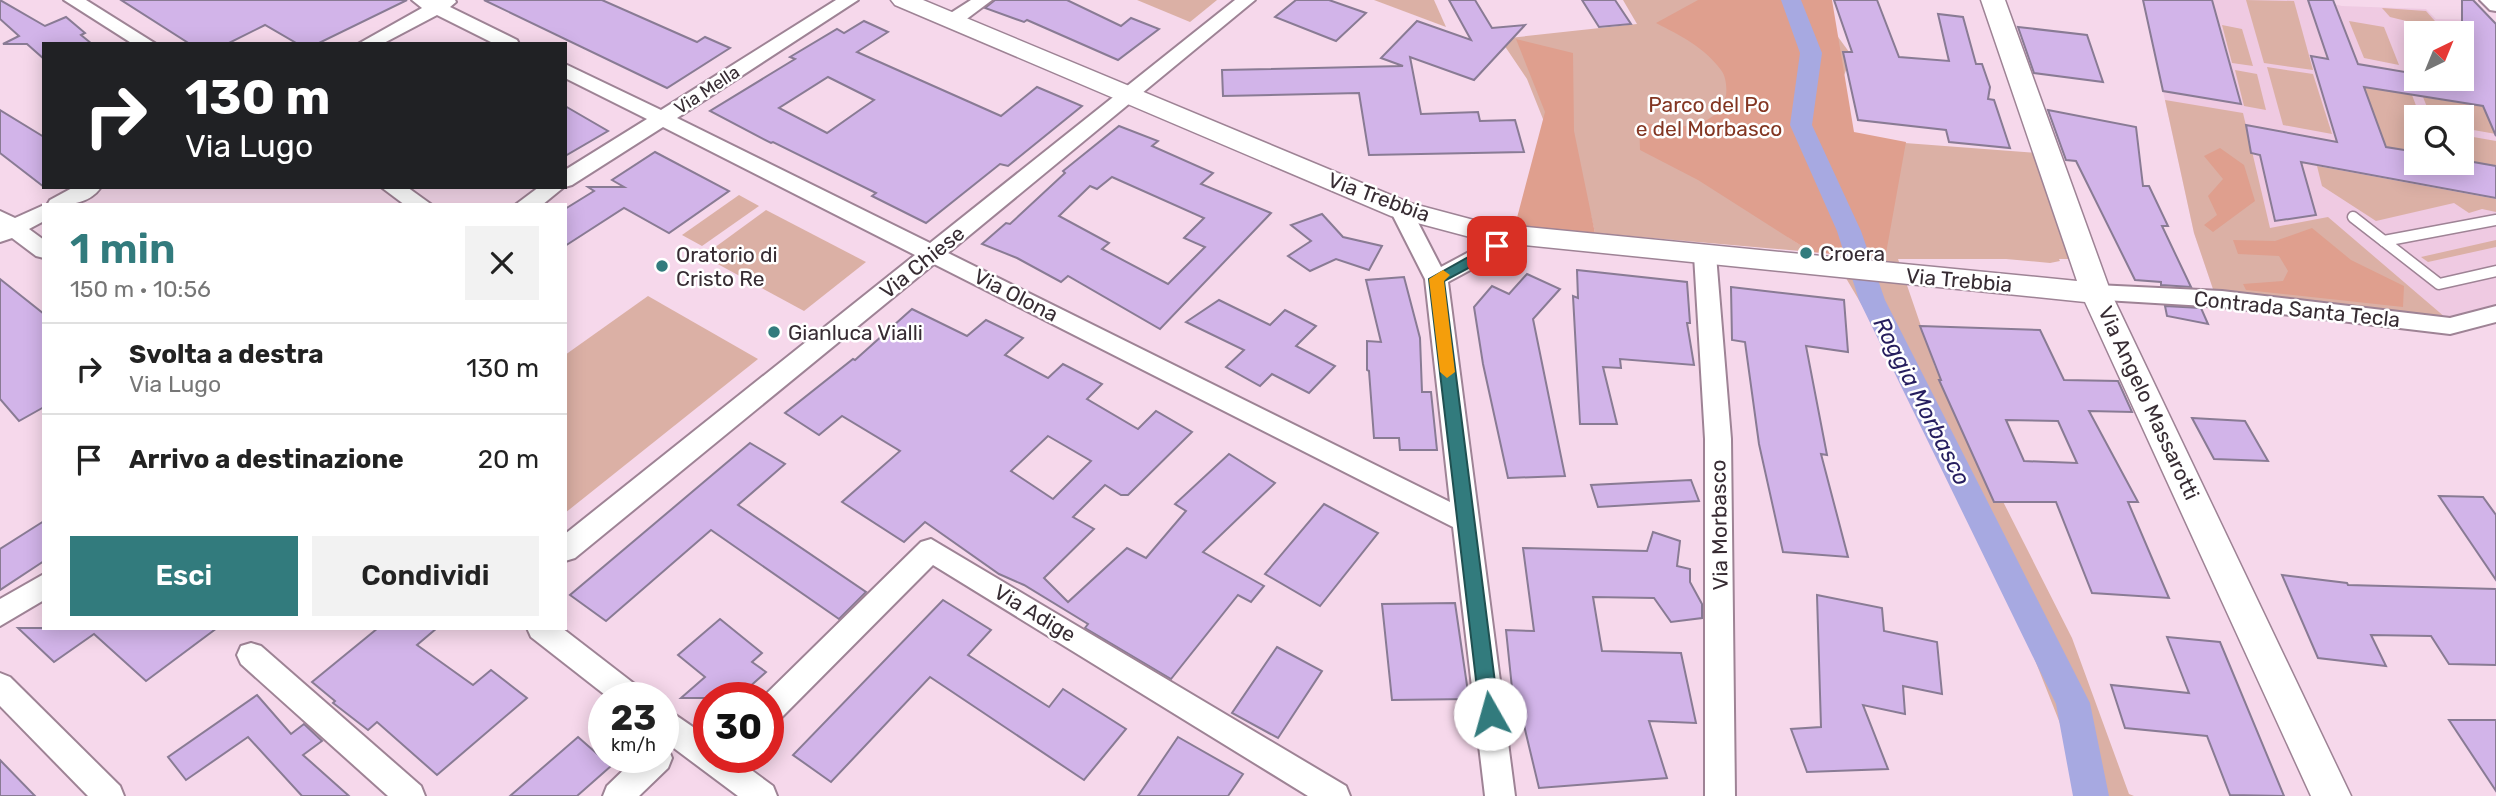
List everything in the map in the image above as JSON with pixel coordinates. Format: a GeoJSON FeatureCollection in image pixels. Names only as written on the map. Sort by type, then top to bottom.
{"type":"FeatureCollection","features":[{"type":"Feature","properties":{"kind":"street"},"geometry":{"type":"LineString","coordinates":[[74,0],[144,42]]}},
{"type":"Feature","properties":{"kind":"street","name":"Via Mella"},"geometry":{"type":"LineString","coordinates":[[567,179],[849,0]]}},
{"type":"Feature","properties":{"kind":"street","name":"Via Trebbia"},"geometry":{"type":"LineString","coordinates":[[903,0],[1401,210],[1485,232],[2096,293]]}},
{"type":"Feature","properties":{"kind":"street"},"geometry":{"type":"LineString","coordinates":[[953,20],[983,0]]}},
{"type":"Feature","properties":{"kind":"street","name":"Via Chiese"},"geometry":{"type":"LineString","coordinates":[[567,548],[1246,0]]}},
{"type":"Feature","properties":{"kind":"street","name":"Via Angelo Massarotti"},"geometry":{"type":"LineString","coordinates":[[1993,0],[2096,293],[2331,796]]}},
{"type":"Feature","properties":{"kind":"street"},"geometry":{"type":"LineString","coordinates":[[2490,0],[2496,6]]}},
{"type":"Feature","properties":{"kind":"street"},"geometry":{"type":"LineString","coordinates":[[370,42],[437,3],[506,42]]}},
{"type":"Feature","properties":{"kind":"street","name":"Via Olona"},"geometry":{"type":"LineString","coordinates":[[567,71],[1465,521]]}},
{"type":"Feature","properties":{"kind":"street"},"geometry":{"type":"LineString","coordinates":[[62,203],[87,189]]}},
{"type":"Feature","properties":{"kind":"street"},"geometry":{"type":"LineString","coordinates":[[394,189],[418,203]]}},
{"type":"Feature","properties":{"kind":"street"},"geometry":{"type":"LineString","coordinates":[[529,203],[551,189]]}},
{"type":"Feature","properties":{"kind":"street"},"geometry":{"type":"LineString","coordinates":[[1401,210],[1436,279],[1500,796]]}},
{"type":"Feature","properties":{"kind":"street"},"geometry":{"type":"LineString","coordinates":[[5,227],[42,213]]}},
{"type":"Feature","properties":{"kind":"street"},"geometry":{"type":"LineString","coordinates":[[5,227],[42,249]]}},
{"type":"Feature","properties":{"kind":"street"},"geometry":{"type":"LineString","coordinates":[[1436,279],[1518,235]]}},
{"type":"Feature","properties":{"kind":"street","name":"Via Morbasco"},"geometry":{"type":"LineString","coordinates":[[1705,255],[1718,439],[1720,796]]}},
{"type":"Feature","properties":{"kind":"street","name":"Contrada Santa Tecla"},"geometry":{"type":"LineString","coordinates":[[2096,293],[2222,299],[2450,326],[2496,314]]}},
{"type":"Feature","properties":{"kind":"street","name":"Via Adige"},"geometry":{"type":"LineString","coordinates":[[784,696],[931,550],[1335,796]]}},
{"type":"Feature","properties":{"kind":"street"},"geometry":{"type":"LineString","coordinates":[[0,614],[42,586]]}},
{"type":"Feature","properties":{"kind":"street"},"geometry":{"type":"LineString","coordinates":[[544,630],[610,682]]}},
{"type":"Feature","properties":{"kind":"street"},"geometry":{"type":"LineString","coordinates":[[251,655],[410,796]]}},
{"type":"Feature","properties":{"kind":"street"},"geometry":{"type":"LineString","coordinates":[[0,687],[108,796]]}},
{"type":"Feature","properties":{"kind":"street"},"geometry":{"type":"LineString","coordinates":[[618,796],[642,773]]}},
{"type":"Feature","properties":{"kind":"street"},"geometry":{"type":"LineString","coordinates":[[734,773],[762,796]]}},
{"type":"Feature","properties":{"kind":"lane"},"geometry":{"type":"LineString","coordinates":[[2353,217],[2439,284],[2496,271]]}},
{"type":"Feature","properties":{"kind":"lane"},"geometry":{"type":"LineString","coordinates":[[2384,241],[2496,220]]}},
{"type":"Feature","properties":{"kind":"shaded area"},"geometry":{"type":"Polygon","coordinates":[[[1698,0],[1832,0],[1854,132],[1906,142],[1885,259],[1811,252],[1698,180],[1640,150],[1639,122],[1677,126],[1702,122],[1712,117],[1720,108],[1726,95],[1724,75],[1714,62],[1692,43],[1656,23],[1698,0]]]}},
{"type":"Feature","properties":{"kind":"shaded area"},"geometry":{"type":"Polygon","coordinates":[[[2143,0],[2315,0],[2342,6],[2426,9],[2436,19],[2492,20],[2496,24],[2496,304],[2446,318],[2213,289],[2194,233],[2143,0]]]}},
{"type":"Feature","properties":{"kind":"shaded area"},"geometry":{"type":"Polygon","coordinates":[[[1516,39],[1573,53],[1574,131],[1595,233],[1514,229],[1545,112],[1516,39]]]}},
{"type":"Feature","properties":{"kind":"shaded area"},"geometry":{"type":"Polygon","coordinates":[[[2220,148],[2244,165],[2255,201],[2213,232],[2204,225],[2217,215],[2208,196],[2223,179],[2204,156],[2220,148]]]}},
{"type":"Feature","properties":{"kind":"shaded area"},"geometry":{"type":"Polygon","coordinates":[[[2312,228],[2351,260],[2404,286],[2403,307],[2246,290],[2243,284],[2283,281],[2288,271],[2279,256],[2238,254],[2233,240],[2275,241],[2312,228]]]}},
{"type":"Feature","properties":{"kind":"green space"},"geometry":{"type":"Polygon","coordinates":[[[1137,0],[1217,0],[1190,22],[1137,0]]]}},
{"type":"Feature","properties":{"kind":"green space"},"geometry":{"type":"Polygon","coordinates":[[[1374,0],[1434,0],[1446,27],[1374,0]]]}},
{"type":"Feature","properties":{"kind":"green space","name":"Parco del Po e del Morbasco"},"geometry":{"type":"Polygon","coordinates":[[[1623,0],[1811,0],[1852,56],[1820,133],[1905,143],[2038,153],[2069,259],[2050,263],[2006,259],[1898,259],[1935,367],[2072,638],[2129,794],[2134,796],[2083,796],[2078,769],[2033,655],[1882,339],[1824,241],[1788,237],[1811,252],[1595,233],[1591,216],[1547,129],[1527,79],[1500,39],[1637,24],[1623,0]]]}},
{"type":"Feature","properties":{"kind":"green space"},"geometry":{"type":"Polygon","coordinates":[[[2246,0],[2294,1],[2313,70],[2264,63],[2246,0]]]}},
{"type":"Feature","properties":{"kind":"green space"},"geometry":{"type":"Polygon","coordinates":[[[2382,8],[2426,11],[2435,21],[2406,21],[2390,17],[2382,8]]]}},
{"type":"Feature","properties":{"kind":"green space"},"geometry":{"type":"Polygon","coordinates":[[[2349,21],[2384,27],[2399,65],[2364,58],[2349,21]]]}},
{"type":"Feature","properties":{"kind":"green space"},"geometry":{"type":"Polygon","coordinates":[[[2222,25],[2242,29],[2253,66],[2232,63],[2222,25]]]}},
{"type":"Feature","properties":{"kind":"green space"},"geometry":{"type":"Polygon","coordinates":[[[2267,67],[2313,74],[2332,134],[2283,125],[2267,67]]]}},
{"type":"Feature","properties":{"kind":"green space"},"geometry":{"type":"Polygon","coordinates":[[[2235,70],[2257,74],[2266,110],[2244,106],[2235,70]]]}},
{"type":"Feature","properties":{"kind":"green space"},"geometry":{"type":"Polygon","coordinates":[[[2364,87],[2412,95],[2416,105],[2404,105],[2404,150],[2386,147],[2364,87]]]}},
{"type":"Feature","properties":{"kind":"green space"},"geometry":{"type":"Polygon","coordinates":[[[2423,97],[2473,105],[2426,105],[2423,97]]]}},
{"type":"Feature","properties":{"kind":"green space"},"geometry":{"type":"Polygon","coordinates":[[[2165,100],[2243,113],[2270,228],[2328,217],[2446,318],[2213,289],[2194,233],[2165,100]]]}},
{"type":"Feature","properties":{"kind":"green space"},"geometry":{"type":"Polygon","coordinates":[[[2474,105],[2492,108],[2496,134],[2474,130],[2474,105]]]}},
{"type":"Feature","properties":{"kind":"green space"},"geometry":{"type":"Polygon","coordinates":[[[2474,137],[2496,141],[2496,166],[2474,162],[2474,137]]]}},
{"type":"Feature","properties":{"kind":"green space"},"geometry":{"type":"Polygon","coordinates":[[[2317,166],[2496,199],[2496,212],[2482,209],[2469,213],[2454,203],[2376,221],[2322,186],[2317,166]]]}},
{"type":"Feature","properties":{"kind":"green space"},"geometry":{"type":"Polygon","coordinates":[[[739,195],[759,206],[702,246],[682,235],[739,195]]]}},
{"type":"Feature","properties":{"kind":"green space"},"geometry":{"type":"Polygon","coordinates":[[[766,210],[866,262],[804,311],[703,256],[766,210]]]}},
{"type":"Feature","properties":{"kind":"green space"},"geometry":{"type":"Polygon","coordinates":[[[2496,240],[2496,247],[2428,262],[2421,257],[2496,240]]]}},
{"type":"Feature","properties":{"kind":"green space"},"geometry":{"type":"Polygon","coordinates":[[[648,296],[758,359],[567,511],[567,354],[648,296]]]}},
{"type":"Feature","properties":{"kind":"building"},"geometry":{"type":"Polygon","coordinates":[[[0,0],[45,26],[66,17],[85,33],[81,35],[90,42],[42,42],[42,57],[27,44],[3,44],[19,36],[0,19],[0,0]]]}},
{"type":"Feature","properties":{"kind":"building"},"geometry":{"type":"Polygon","coordinates":[[[121,0],[407,0],[321,42],[295,42],[265,25],[231,42],[187,42],[121,0]]]}},
{"type":"Feature","properties":{"kind":"building"},"geometry":{"type":"Polygon","coordinates":[[[484,0],[602,0],[697,42],[705,37],[730,48],[667,88],[484,0]]]}},
{"type":"Feature","properties":{"kind":"building"},"geometry":{"type":"Polygon","coordinates":[[[995,0],[1067,0],[1121,26],[1131,18],[1159,29],[1118,60],[1027,20],[1024,22],[985,8],[995,0]]]}},
{"type":"Feature","properties":{"kind":"building"},"geometry":{"type":"Polygon","coordinates":[[[1296,0],[1329,0],[1366,13],[1336,41],[1275,17],[1296,0]]]}},
{"type":"Feature","properties":{"kind":"building"},"geometry":{"type":"Polygon","coordinates":[[[1449,0],[1475,0],[1492,28],[1525,25],[1474,80],[1410,57],[1421,114],[1478,112],[1480,121],[1515,120],[1524,152],[1369,155],[1359,93],[1223,96],[1222,70],[1403,66],[1381,58],[1417,21],[1471,40],[1449,0]]]}},
{"type":"Feature","properties":{"kind":"building"},"geometry":{"type":"Polygon","coordinates":[[[1582,0],[1615,0],[1631,24],[1599,27],[1582,0]]]}},
{"type":"Feature","properties":{"kind":"building"},"geometry":{"type":"Polygon","coordinates":[[[1834,0],[1877,0],[1899,57],[1949,61],[1938,14],[1963,17],[1976,64],[1982,64],[1990,87],[1988,99],[1994,100],[2010,148],[1949,142],[1946,130],[1858,120],[1843,52],[1852,52],[1834,0]]]}},
{"type":"Feature","properties":{"kind":"building"},"geometry":{"type":"Polygon","coordinates":[[[2143,0],[2212,0],[2241,104],[2163,91],[2143,0]]]}},
{"type":"Feature","properties":{"kind":"building"},"geometry":{"type":"Polygon","coordinates":[[[2308,0],[2333,0],[2358,64],[2404,72],[2404,91],[2474,91],[2474,21],[2462,21],[2462,0],[2473,0],[2496,24],[2496,136],[2483,106],[2364,87],[2386,147],[2404,150],[2404,175],[2474,175],[2474,162],[2496,166],[2496,198],[2301,162],[2316,215],[2275,221],[2260,155],[2251,153],[2246,125],[2337,142],[2311,56],[2328,59],[2308,0]]]}},
{"type":"Feature","properties":{"kind":"building"},"geometry":{"type":"Polygon","coordinates":[[[864,21],[888,32],[857,52],[1001,116],[1037,87],[1082,106],[1008,166],[1000,164],[926,223],[872,196],[876,193],[710,111],[795,59],[790,57],[837,29],[844,33],[864,21]],[[828,77],[779,108],[827,133],[874,100],[828,77]]]}},
{"type":"Feature","properties":{"kind":"building"},"geometry":{"type":"Polygon","coordinates":[[[2018,27],[2087,35],[2103,82],[2034,73],[2018,27]]]}},
{"type":"Feature","properties":{"kind":"building"},"geometry":{"type":"Polygon","coordinates":[[[567,107],[608,131],[567,155],[567,107]]]}},
{"type":"Feature","properties":{"kind":"building"},"geometry":{"type":"Polygon","coordinates":[[[0,110],[42,136],[42,185],[0,153],[0,110]]]}},
{"type":"Feature","properties":{"kind":"building"},"geometry":{"type":"Polygon","coordinates":[[[2048,110],[2136,127],[2143,186],[2149,186],[2168,226],[2162,226],[2191,287],[2135,280],[2076,161],[2066,160],[2048,110]]]}},
{"type":"Feature","properties":{"kind":"building"},"geometry":{"type":"Polygon","coordinates":[[[1119,126],[1158,141],[1152,146],[1213,173],[1201,184],[1271,213],[1160,329],[1068,276],[1061,282],[1017,258],[982,244],[1006,223],[1010,224],[1065,173],[1063,171],[1119,126]],[[1112,177],[1097,189],[1090,186],[1059,216],[1109,243],[1102,249],[1168,284],[1205,247],[1184,238],[1204,218],[1112,177]]]}},
{"type":"Feature","properties":{"kind":"building"},"geometry":{"type":"Polygon","coordinates":[[[655,152],[729,191],[669,233],[624,208],[567,245],[567,208],[594,191],[588,187],[624,187],[612,180],[655,152]]]}},
{"type":"Feature","properties":{"kind":"building"},"geometry":{"type":"Polygon","coordinates":[[[1322,214],[1343,237],[1382,246],[1369,270],[1336,259],[1310,271],[1288,256],[1311,241],[1291,225],[1322,214]]]}},
{"type":"Feature","properties":{"kind":"building"},"geometry":{"type":"Polygon","coordinates":[[[1577,270],[1687,282],[1690,323],[1687,323],[1694,365],[1620,359],[1621,368],[1603,367],[1617,424],[1580,424],[1573,296],[1578,298],[1577,270]]]}},
{"type":"Feature","properties":{"kind":"building"},"geometry":{"type":"Polygon","coordinates":[[[1527,274],[1560,289],[1533,319],[1565,476],[1508,478],[1483,364],[1474,307],[1492,286],[1509,294],[1527,274]]]}},
{"type":"Feature","properties":{"kind":"building"},"geometry":{"type":"Polygon","coordinates":[[[1404,277],[1420,338],[1422,392],[1431,392],[1437,450],[1400,450],[1399,438],[1374,438],[1367,341],[1381,342],[1366,280],[1404,277]]]}},
{"type":"Feature","properties":{"kind":"building"},"geometry":{"type":"Polygon","coordinates":[[[0,279],[42,312],[42,408],[19,421],[0,399],[0,279]]]}},
{"type":"Feature","properties":{"kind":"building"},"geometry":{"type":"Polygon","coordinates":[[[1731,287],[1844,300],[1848,352],[1806,346],[1827,455],[1821,454],[1848,557],[1783,552],[1759,444],[1745,342],[1732,340],[1731,287]]]}},
{"type":"Feature","properties":{"kind":"building"},"geometry":{"type":"Polygon","coordinates":[[[1219,300],[1270,325],[1285,310],[1316,326],[1296,346],[1335,366],[1309,393],[1272,374],[1260,386],[1226,367],[1244,350],[1186,322],[1219,300]]]}},
{"type":"Feature","properties":{"kind":"building"},"geometry":{"type":"Polygon","coordinates":[[[2165,306],[2201,308],[2208,324],[2167,316],[2165,306]]]}},
{"type":"Feature","properties":{"kind":"building"},"geometry":{"type":"Polygon","coordinates":[[[912,309],[967,336],[986,320],[1023,338],[1005,355],[1048,378],[1063,364],[1102,384],[1087,399],[1138,429],[1156,411],[1192,432],[1128,495],[1121,495],[1105,485],[1073,517],[1094,529],[1044,578],[1068,602],[1127,548],[1146,558],[1186,511],[1175,504],[1229,454],[1275,483],[1203,552],[1264,586],[1251,602],[1238,595],[1171,679],[1085,628],[1088,624],[1024,585],[999,574],[925,522],[904,542],[842,502],[900,451],[842,416],[819,435],[785,413],[855,360],[912,309]],[[1048,436],[1011,471],[1053,499],[1091,461],[1048,436]]]}},
{"type":"Feature","properties":{"kind":"building"},"geometry":{"type":"Polygon","coordinates":[[[1920,326],[2040,330],[2064,380],[2118,381],[2132,412],[2089,411],[2138,502],[2128,502],[2169,598],[2092,593],[2056,502],[1994,502],[1920,326]],[[2006,420],[2024,461],[2077,463],[2058,421],[2006,420]]]}},
{"type":"Feature","properties":{"kind":"building"},"geometry":{"type":"Polygon","coordinates":[[[2192,418],[2245,421],[2268,461],[2214,459],[2192,418]]]}},
{"type":"Feature","properties":{"kind":"building"},"geometry":{"type":"Polygon","coordinates":[[[750,443],[785,464],[738,505],[866,592],[839,619],[711,530],[606,621],[570,595],[750,443]]]}},
{"type":"Feature","properties":{"kind":"building"},"geometry":{"type":"Polygon","coordinates":[[[1691,480],[1699,501],[1598,507],[1591,485],[1691,480]]]}},
{"type":"Feature","properties":{"kind":"building"},"geometry":{"type":"Polygon","coordinates":[[[2439,496],[2483,497],[2496,515],[2496,580],[2439,496]]]}},
{"type":"Feature","properties":{"kind":"building"},"geometry":{"type":"Polygon","coordinates":[[[1324,504],[1378,533],[1320,606],[1265,574],[1324,504]]]}},
{"type":"Feature","properties":{"kind":"building"},"geometry":{"type":"Polygon","coordinates":[[[42,522],[42,562],[0,590],[0,549],[42,522]]]}},
{"type":"Feature","properties":{"kind":"building"},"geometry":{"type":"Polygon","coordinates":[[[1653,532],[1680,541],[1677,566],[1690,569],[1690,582],[1702,604],[1702,618],[1671,622],[1654,598],[1593,597],[1602,651],[1681,653],[1696,723],[1649,721],[1667,778],[1539,788],[1522,717],[1515,717],[1506,630],[1534,631],[1523,548],[1647,551],[1653,532]]]}},
{"type":"Feature","properties":{"kind":"building"},"geometry":{"type":"Polygon","coordinates":[[[2282,575],[2348,585],[2496,589],[2496,665],[2449,664],[2431,636],[2371,635],[2386,666],[2318,658],[2282,575]]]}},
{"type":"Feature","properties":{"kind":"building"},"geometry":{"type":"Polygon","coordinates":[[[1817,595],[1882,608],[1884,631],[1937,642],[1942,694],[1903,686],[1905,714],[1863,705],[1888,769],[1807,772],[1791,729],[1821,727],[1817,595]]]}},
{"type":"Feature","properties":{"kind":"building"},"geometry":{"type":"Polygon","coordinates":[[[943,600],[991,630],[968,655],[1049,707],[1063,689],[1126,729],[1084,780],[930,677],[831,782],[793,755],[943,600]]]}},
{"type":"Feature","properties":{"kind":"building"},"geometry":{"type":"Polygon","coordinates":[[[1455,603],[1469,699],[1392,700],[1382,604],[1455,603]]]}},
{"type":"Feature","properties":{"kind":"building"},"geometry":{"type":"Polygon","coordinates":[[[720,619],[762,653],[752,662],[766,672],[755,682],[699,682],[705,677],[678,655],[720,619]]]}},
{"type":"Feature","properties":{"kind":"building"},"geometry":{"type":"Polygon","coordinates":[[[18,628],[214,630],[146,681],[94,634],[54,662],[18,628]]]}},
{"type":"Feature","properties":{"kind":"building"},"geometry":{"type":"Polygon","coordinates":[[[376,630],[435,630],[417,645],[473,685],[491,670],[527,698],[437,775],[377,722],[368,730],[333,703],[335,701],[312,682],[376,630]]]}},
{"type":"Feature","properties":{"kind":"building"},"geometry":{"type":"Polygon","coordinates":[[[2167,637],[2220,642],[2284,796],[2230,795],[2207,736],[2125,728],[2111,685],[2189,693],[2167,637]]]}},
{"type":"Feature","properties":{"kind":"building"},"geometry":{"type":"Polygon","coordinates":[[[1277,647],[1322,671],[1278,738],[1232,713],[1277,647]]]}},
{"type":"Feature","properties":{"kind":"building"},"geometry":{"type":"Polygon","coordinates":[[[693,688],[693,698],[681,698],[693,688]]]}},
{"type":"Feature","properties":{"kind":"building"},"geometry":{"type":"Polygon","coordinates":[[[257,695],[291,734],[304,724],[322,741],[303,755],[349,796],[302,796],[248,737],[186,780],[168,757],[257,695]]]}},
{"type":"Feature","properties":{"kind":"building"},"geometry":{"type":"Polygon","coordinates":[[[2449,720],[2496,720],[2496,791],[2449,720]]]}},
{"type":"Feature","properties":{"kind":"building"},"geometry":{"type":"Polygon","coordinates":[[[578,737],[588,746],[588,773],[603,773],[577,796],[510,796],[578,737]]]}},
{"type":"Feature","properties":{"kind":"building"},"geometry":{"type":"Polygon","coordinates":[[[1178,737],[1243,774],[1228,796],[1138,796],[1178,737]]]}},
{"type":"Feature","properties":{"kind":"building"},"geometry":{"type":"Polygon","coordinates":[[[0,760],[35,796],[0,796],[0,760]]]}},
{"type":"Feature","properties":{"kind":"waterway","name":"Roggia Morbasco"},"geometry":{"type":"LineString","coordinates":[[1791,0],[1811,53],[1801,125],[1849,231],[1872,300],[2073,703],[2091,796]]}},
{"type":"Feature","properties":{"kind":"slow traffic"},"geometry":{"type":"LineString","coordinates":[[1443,275],[1436,279],[1447,372]]}},
{"type":"Feature","properties":{"kind":"place","name":"Croera"},"geometry":{"type":"Point","coordinates":[1806,253]}},
{"type":"Feature","properties":{"kind":"place","name":"Oratorio di Cristo Re"},"geometry":{"type":"Point","coordinates":[662,266]}},
{"type":"Feature","properties":{"kind":"place","name":"Gianluca Vialli"},"geometry":{"type":"Point","coordinates":[774,332]}},
{"type":"Feature","properties":{"kind":"route"},"geometry":{"type":"LineString","coordinates":[[1490,714],[1436,279],[1497,246]]}}]}
